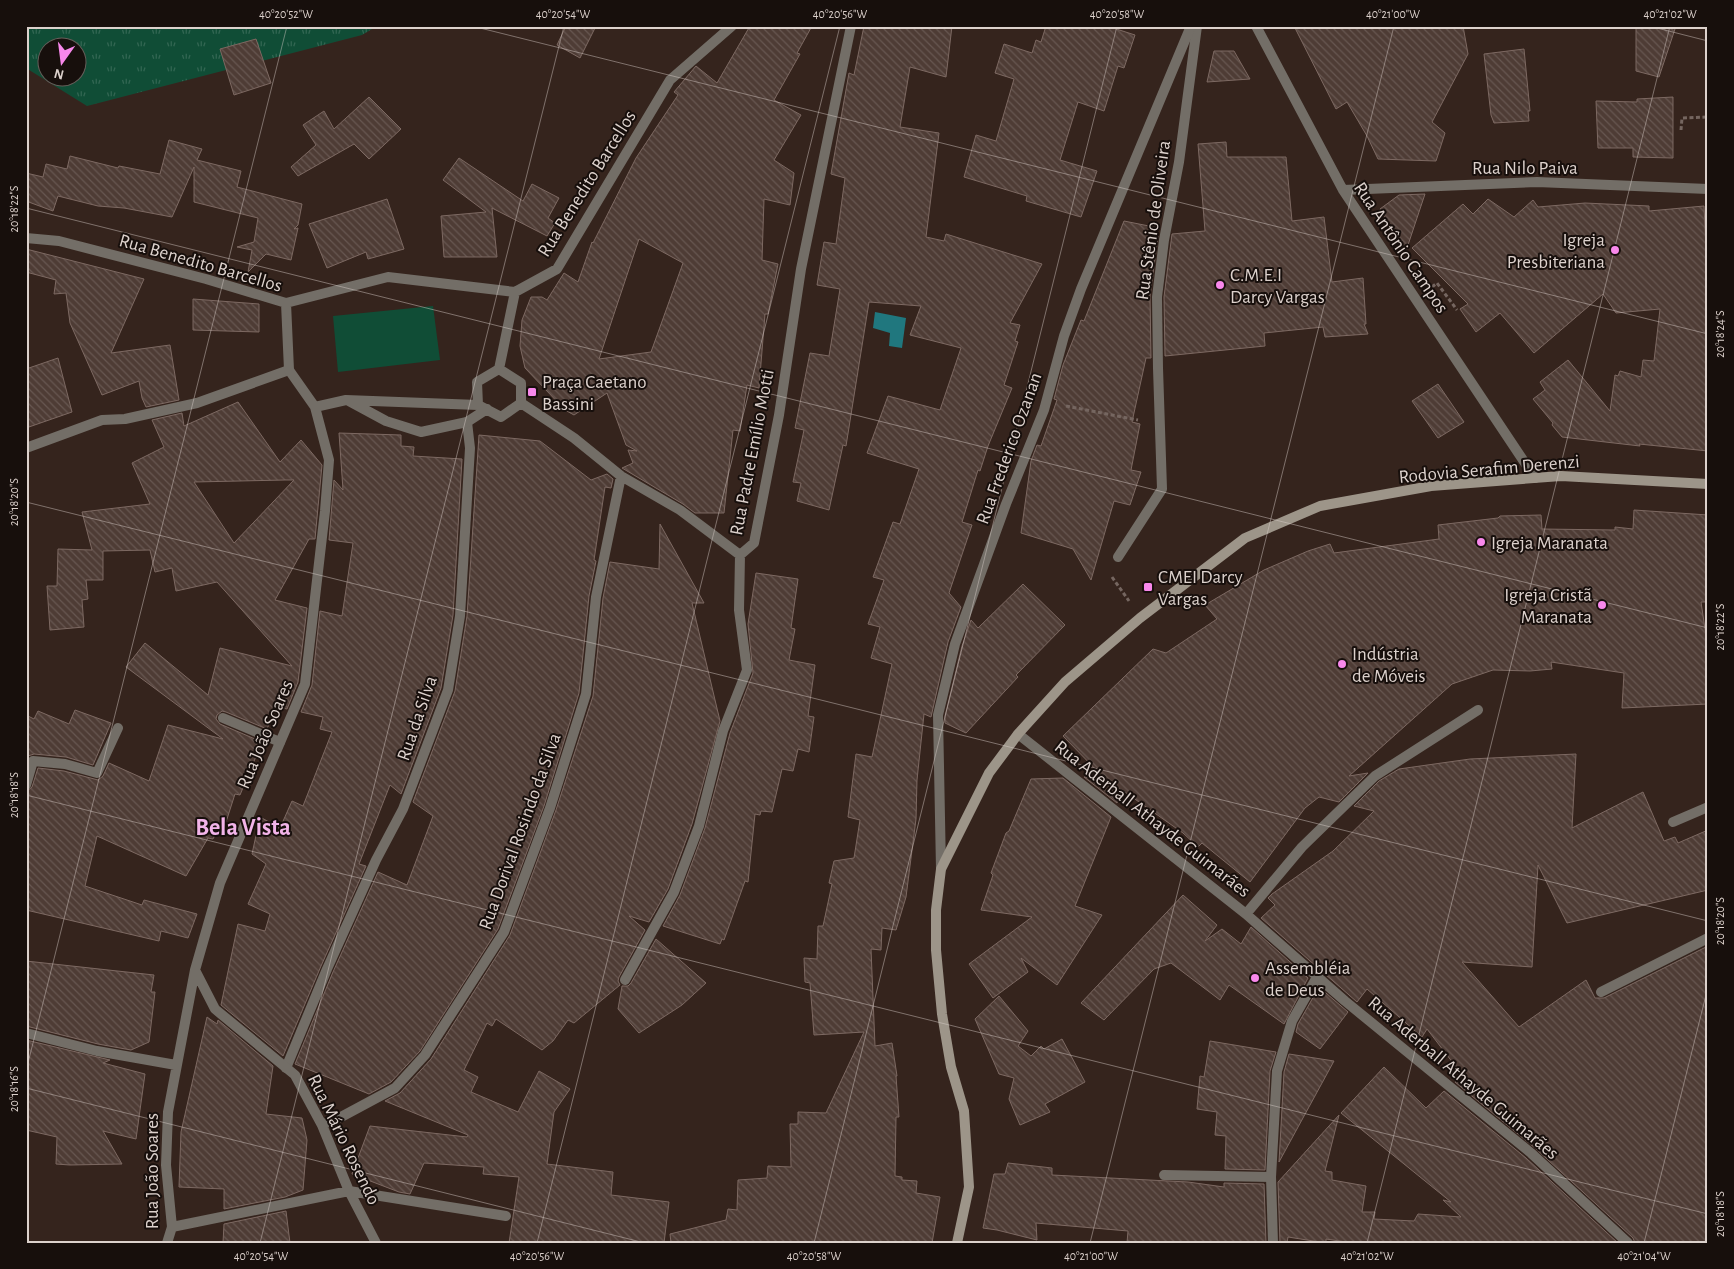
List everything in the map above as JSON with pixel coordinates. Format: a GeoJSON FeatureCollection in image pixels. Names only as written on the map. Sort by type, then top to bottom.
{"type":"FeatureCollection","features":[{"type":"Feature","properties":{"kind":"main road","name":"Rodovia Serafim Derenzi"},"geometry":{"type":"LineString","coordinates":[[957,1243],[969,1187],[964,1111],[951,1068],[942,1014],[938,968],[936,910],[942,869],[989,773],[1018,734],[1065,682],[1140,618],[1245,538],[1320,506],[1431,486],[1561,476],[1708,484]]}},
{"type":"Feature","properties":{"kind":"street","name":"Rua Benedito Barcellos"},"geometry":{"type":"LineString","coordinates":[[515,292],[557,268],[670,80],[732,26]]}},
{"type":"Feature","properties":{"kind":"street","name":"Rua Padre Emílio Motti"},"geometry":{"type":"LineString","coordinates":[[624,980],[674,892],[699,826],[723,731],[748,670],[739,610],[740,555],[754,544],[779,415],[801,269],[851,26]]}},
{"type":"Feature","properties":{"kind":"street","name":"Rua Frederico Ozanan"},"geometry":{"type":"LineString","coordinates":[[942,869],[938,715],[955,644],[1006,504],[1044,410],[1064,336],[1081,289],[1191,26]]}},
{"type":"Feature","properties":{"kind":"street","name":"Rua Stênio de Oliveira"},"geometry":{"type":"LineString","coordinates":[[1118,557],[1162,489],[1156,321],[1157,297],[1164,240],[1179,162],[1197,26]]}},
{"type":"Feature","properties":{"kind":"street","name":"Rua Antônio Campos"},"geometry":{"type":"LineString","coordinates":[[1256,26],[1342,190],[1535,478]]}},
{"type":"Feature","properties":{"kind":"street","name":"Rua Nilo Paiva"},"geometry":{"type":"LineString","coordinates":[[1342,190],[1537,182],[1708,189]]}},
{"type":"Feature","properties":{"kind":"street","name":"Rua Benedito Barcellos"},"geometry":{"type":"LineString","coordinates":[[26,238],[59,241],[206,279],[286,303],[289,370]]}},
{"type":"Feature","properties":{"kind":"street"},"geometry":{"type":"LineString","coordinates":[[286,303],[388,277],[515,292],[499,369],[477,382],[483,407]]}},
{"type":"Feature","properties":{"kind":"street"},"geometry":{"type":"LineString","coordinates":[[499,369],[521,383],[521,403]]}},
{"type":"Feature","properties":{"kind":"street"},"geometry":{"type":"LineString","coordinates":[[26,448],[102,420],[125,419],[197,403],[289,370],[315,407],[346,400],[483,407],[501,417],[521,403]]}},
{"type":"Feature","properties":{"kind":"street"},"geometry":{"type":"LineString","coordinates":[[346,400],[386,421],[421,432],[467,422],[483,407]]}},
{"type":"Feature","properties":{"kind":"street"},"geometry":{"type":"LineString","coordinates":[[521,403],[574,438],[621,476],[680,510],[740,555]]}},
{"type":"Feature","properties":{"kind":"street","name":"Rua João Soares"},"geometry":{"type":"LineString","coordinates":[[167,1243],[172,1227],[166,1165],[168,1112],[194,970],[220,883],[305,684],[329,460],[315,407]]}},
{"type":"Feature","properties":{"kind":"street","name":"Rua da Silva"},"geometry":{"type":"LineString","coordinates":[[286,1068],[357,902],[402,809],[448,690],[460,616],[470,448],[467,422]]}},
{"type":"Feature","properties":{"kind":"street","name":"Rua Dorival Rosindo da Silva"},"geometry":{"type":"LineString","coordinates":[[322,1125],[395,1088],[425,1055],[504,932],[550,808],[586,694],[596,597],[621,476]]}},
{"type":"Feature","properties":{"kind":"street"},"geometry":{"type":"LineString","coordinates":[[1246,914],[1302,847],[1375,776],[1478,710]]}},
{"type":"Feature","properties":{"kind":"street"},"geometry":{"type":"LineString","coordinates":[[224,718],[280,742]]}},
{"type":"Feature","properties":{"kind":"street"},"geometry":{"type":"LineString","coordinates":[[26,785],[33,761],[65,764],[97,773],[118,728]]}},
{"type":"Feature","properties":{"kind":"street","name":"Rua Aderball Athayde Guimarães"},"geometry":{"type":"LineString","coordinates":[[1018,734],[1246,914],[1317,977],[1531,1153],[1628,1243]]}},
{"type":"Feature","properties":{"kind":"street"},"geometry":{"type":"LineString","coordinates":[[1672,822],[1708,807]]}},
{"type":"Feature","properties":{"kind":"street"},"geometry":{"type":"LineString","coordinates":[[1601,992],[1708,938]]}},
{"type":"Feature","properties":{"kind":"street","name":"Rua Mário Rosendo"},"geometry":{"type":"LineString","coordinates":[[194,970],[215,1009],[295,1076],[322,1125],[349,1191],[376,1243]]}},
{"type":"Feature","properties":{"kind":"street"},"geometry":{"type":"LineString","coordinates":[[1273,1243],[1271,1177],[1277,1072],[1292,1021],[1317,977]]}},
{"type":"Feature","properties":{"kind":"street"},"geometry":{"type":"LineString","coordinates":[[26,1033],[97,1051],[176,1065]]}},
{"type":"Feature","properties":{"kind":"street"},"geometry":{"type":"LineString","coordinates":[[1164,1175],[1271,1177]]}},
{"type":"Feature","properties":{"kind":"street"},"geometry":{"type":"LineString","coordinates":[[172,1227],[349,1191],[506,1216]]}},
{"type":"Feature","properties":{"kind":"path"},"geometry":{"type":"LineString","coordinates":[[1681,130],[1682,118],[1708,117]]}},
{"type":"Feature","properties":{"kind":"path"},"geometry":{"type":"LineString","coordinates":[[1044,410],[1070,406],[1135,419],[1160,429]]}},
{"type":"Feature","properties":{"kind":"path"},"geometry":{"type":"LineString","coordinates":[[1118,557],[1110,573],[1140,618]]}},
{"type":"Feature","properties":{"kind":"green space"},"geometry":{"type":"Polygon","coordinates":[[[26,26],[377,26],[362,35],[87,106],[58,88],[88,88],[88,38],[38,38],[38,75],[26,68],[26,26]]]}},
{"type":"Feature","properties":{"kind":"green space"},"geometry":{"type":"Polygon","coordinates":[[[433,306],[440,360],[338,372],[333,316],[433,306]]]}},
{"type":"Feature","properties":{"kind":"water"},"geometry":{"type":"Polygon","coordinates":[[[875,312],[906,318],[902,348],[889,346],[890,333],[873,328],[875,312]]]}},
{"type":"Feature","properties":{"kind":"building"},"geometry":{"type":"Polygon","coordinates":[[[566,26],[596,26],[580,58],[557,45],[566,26]]]}},
{"type":"Feature","properties":{"kind":"building"},"geometry":{"type":"Polygon","coordinates":[[[750,26],[812,26],[797,53],[800,54],[774,100],[801,115],[774,160],[794,173],[790,205],[764,199],[762,260],[778,264],[768,314],[765,314],[759,388],[747,385],[740,431],[733,430],[724,513],[695,513],[622,468],[633,463],[628,450],[637,451],[626,445],[607,393],[574,415],[565,410],[525,368],[520,346],[522,320],[531,297],[542,297],[547,300],[564,273],[578,282],[592,242],[636,158],[678,95],[674,92],[696,66],[717,83],[750,26]],[[639,239],[599,359],[651,352],[683,263],[639,239]]]}},
{"type":"Feature","properties":{"kind":"building"},"geometry":{"type":"Polygon","coordinates":[[[864,26],[952,26],[946,77],[910,67],[900,127],[939,133],[926,237],[944,241],[946,234],[1042,264],[1010,323],[1020,325],[1015,341],[1018,342],[1004,385],[1012,388],[988,446],[980,471],[978,470],[962,522],[972,525],[949,593],[961,607],[948,642],[931,717],[924,714],[917,780],[916,819],[906,897],[896,930],[882,928],[881,950],[871,949],[875,1046],[892,1043],[897,1076],[899,1117],[896,1117],[895,1176],[902,1177],[902,1180],[917,1181],[916,1193],[940,1197],[932,1243],[671,1243],[670,1234],[726,1220],[728,1209],[737,1210],[738,1180],[767,1178],[768,1166],[791,1167],[790,1124],[798,1124],[798,1112],[826,1113],[864,1032],[814,1035],[810,983],[805,982],[804,958],[817,959],[818,926],[823,926],[832,884],[829,883],[834,861],[854,858],[860,820],[848,817],[856,754],[872,757],[892,664],[871,658],[880,627],[868,624],[884,580],[873,577],[893,522],[900,524],[919,469],[867,453],[888,396],[940,410],[961,348],[910,335],[921,306],[869,302],[846,446],[843,445],[829,510],[797,501],[801,483],[793,482],[804,430],[795,428],[810,353],[829,356],[840,289],[817,285],[824,242],[836,244],[845,178],[831,174],[849,73],[854,75],[864,26]]]}},
{"type":"Feature","properties":{"kind":"building"},"geometry":{"type":"Polygon","coordinates":[[[1046,26],[1107,26],[1135,35],[1124,68],[1118,66],[1104,111],[1078,102],[1060,160],[1097,171],[1081,217],[1026,201],[1027,196],[964,177],[976,135],[996,141],[1014,79],[995,73],[1004,44],[1032,53],[1036,40],[1041,42],[1046,26]]]}},
{"type":"Feature","properties":{"kind":"building"},"geometry":{"type":"Polygon","coordinates":[[[1294,26],[1463,26],[1468,54],[1432,122],[1445,133],[1436,161],[1378,159],[1347,102],[1336,109],[1294,26]]]}},
{"type":"Feature","properties":{"kind":"building"},"geometry":{"type":"Polygon","coordinates":[[[1636,26],[1676,26],[1659,77],[1636,71],[1636,26]]]}},
{"type":"Feature","properties":{"kind":"building"},"geometry":{"type":"Polygon","coordinates":[[[256,39],[271,83],[234,95],[220,49],[256,39]]]}},
{"type":"Feature","properties":{"kind":"building"},"geometry":{"type":"Polygon","coordinates":[[[1524,49],[1530,111],[1528,111],[1529,121],[1494,123],[1491,115],[1484,54],[1524,49]]]}},
{"type":"Feature","properties":{"kind":"building"},"geometry":{"type":"Polygon","coordinates":[[[1214,51],[1234,51],[1250,79],[1207,82],[1214,51]]]}},
{"type":"Feature","properties":{"kind":"building"},"geometry":{"type":"Polygon","coordinates":[[[369,97],[401,129],[369,159],[354,144],[298,176],[291,167],[316,145],[303,125],[324,111],[334,129],[369,97]]]}},
{"type":"Feature","properties":{"kind":"building"},"geometry":{"type":"Polygon","coordinates":[[[1673,97],[1673,158],[1633,157],[1633,148],[1598,148],[1596,101],[1637,102],[1637,99],[1673,97]]]}},
{"type":"Feature","properties":{"kind":"building"},"geometry":{"type":"Polygon","coordinates":[[[169,140],[202,149],[197,160],[241,171],[237,187],[302,204],[298,225],[294,229],[298,228],[291,260],[266,254],[248,272],[252,250],[237,247],[254,242],[258,218],[194,202],[194,167],[172,217],[124,208],[98,206],[58,196],[53,211],[26,201],[26,173],[43,177],[46,164],[67,169],[70,156],[118,168],[119,166],[160,174],[169,140]]]}},
{"type":"Feature","properties":{"kind":"building","name":"C.M.E.I Darcy Vargas"},"geometry":{"type":"Polygon","coordinates":[[[1226,142],[1227,157],[1286,157],[1292,221],[1324,217],[1332,282],[1363,278],[1366,324],[1364,324],[1368,334],[1325,337],[1323,327],[1264,333],[1265,346],[1165,356],[1164,297],[1172,234],[1205,231],[1198,144],[1226,142]]]}},
{"type":"Feature","properties":{"kind":"building"},"geometry":{"type":"Polygon","coordinates":[[[459,158],[523,201],[532,184],[559,198],[548,218],[555,223],[547,236],[492,208],[497,257],[444,257],[441,216],[486,212],[443,180],[459,158]]]}},
{"type":"Feature","properties":{"kind":"building"},"geometry":{"type":"Polygon","coordinates":[[[1425,194],[1405,254],[1380,209],[1399,195],[1425,194]]]}},
{"type":"Feature","properties":{"kind":"building"},"geometry":{"type":"Polygon","coordinates":[[[387,199],[404,249],[368,259],[366,252],[327,268],[309,224],[387,199]]]}},
{"type":"Feature","properties":{"kind":"building"},"geometry":{"type":"Polygon","coordinates":[[[1488,199],[1514,217],[1533,200],[1538,207],[1585,203],[1649,206],[1649,211],[1704,206],[1706,248],[1708,248],[1708,451],[1639,444],[1640,446],[1562,437],[1533,399],[1545,390],[1540,382],[1568,360],[1610,411],[1615,375],[1618,376],[1620,371],[1641,377],[1643,360],[1654,361],[1660,309],[1616,313],[1603,294],[1534,353],[1500,313],[1476,332],[1460,309],[1468,304],[1412,248],[1463,204],[1473,214],[1488,199]]]}},
{"type":"Feature","properties":{"kind":"building"},"geometry":{"type":"Polygon","coordinates":[[[1124,221],[1149,226],[1148,237],[1158,236],[1150,296],[1151,358],[1146,358],[1132,422],[1140,424],[1131,470],[1141,472],[1130,505],[1114,501],[1091,580],[1073,549],[1021,533],[1031,461],[1037,445],[1041,446],[1057,400],[1054,399],[1063,365],[1081,320],[1084,321],[1124,221]]]}},
{"type":"Feature","properties":{"kind":"building"},"geometry":{"type":"Polygon","coordinates":[[[26,249],[144,279],[111,353],[170,345],[179,400],[146,407],[142,398],[139,381],[102,395],[70,323],[66,293],[54,294],[56,280],[26,272],[26,249]]]}},
{"type":"Feature","properties":{"kind":"building"},"geometry":{"type":"Polygon","coordinates":[[[193,299],[259,304],[259,332],[193,330],[193,299]]]}},
{"type":"Feature","properties":{"kind":"building"},"geometry":{"type":"Polygon","coordinates":[[[58,358],[72,412],[26,428],[26,369],[58,358]]]}},
{"type":"Feature","properties":{"kind":"building"},"geometry":{"type":"Polygon","coordinates":[[[1438,384],[1464,422],[1438,438],[1412,401],[1438,384]]]}},
{"type":"Feature","properties":{"kind":"building"},"geometry":{"type":"Polygon","coordinates":[[[238,402],[280,462],[301,440],[322,465],[315,539],[309,539],[275,600],[307,608],[298,682],[287,709],[279,707],[278,710],[275,710],[267,729],[226,712],[222,711],[217,715],[216,719],[220,724],[262,742],[240,795],[235,794],[226,822],[222,821],[213,839],[208,838],[186,876],[97,836],[85,886],[142,905],[144,900],[197,914],[188,938],[161,931],[159,941],[26,910],[26,792],[32,787],[38,768],[64,771],[98,780],[103,776],[109,763],[149,781],[168,725],[223,739],[126,667],[145,643],[208,695],[220,648],[292,666],[217,582],[176,591],[172,568],[155,572],[150,550],[103,551],[103,580],[86,580],[88,599],[82,600],[84,627],[50,630],[47,586],[57,586],[58,549],[92,550],[82,512],[150,504],[132,463],[164,447],[152,420],[182,413],[184,426],[238,402]],[[294,480],[194,482],[234,543],[294,480]]]}},
{"type":"Feature","properties":{"kind":"building"},"geometry":{"type":"Polygon","coordinates":[[[339,433],[401,435],[401,446],[414,447],[413,456],[462,459],[453,615],[441,688],[401,794],[390,785],[359,864],[366,866],[283,1056],[221,1005],[238,924],[265,931],[270,914],[248,904],[266,864],[252,854],[260,817],[280,828],[292,801],[303,806],[332,732],[320,729],[323,717],[301,712],[312,685],[320,611],[342,616],[353,543],[329,540],[334,480],[343,490],[339,433]]]}},
{"type":"Feature","properties":{"kind":"building"},"geometry":{"type":"Polygon","coordinates":[[[479,435],[540,441],[591,480],[607,474],[613,479],[611,488],[605,487],[594,560],[596,561],[589,596],[579,693],[544,806],[498,929],[420,1051],[391,1082],[369,1094],[295,1064],[333,972],[378,872],[407,885],[433,816],[413,802],[455,691],[467,616],[479,435]]]}},
{"type":"Feature","properties":{"kind":"building"},"geometry":{"type":"Polygon","coordinates":[[[1634,510],[1708,515],[1708,602],[1701,602],[1708,649],[1708,704],[1622,708],[1624,673],[1551,662],[1552,669],[1530,671],[1493,670],[1452,684],[1349,776],[1368,773],[1339,802],[1319,797],[1305,808],[1250,882],[1202,843],[1198,847],[1183,833],[1122,790],[1117,803],[1084,777],[1103,777],[1063,736],[1153,649],[1166,653],[1217,619],[1205,605],[1264,570],[1308,551],[1330,544],[1334,553],[1439,539],[1438,525],[1498,518],[1500,516],[1541,515],[1542,529],[1615,530],[1615,527],[1633,529],[1634,510]]]}},
{"type":"Feature","properties":{"kind":"building"},"geometry":{"type":"Polygon","coordinates":[[[660,524],[704,603],[692,603],[720,721],[692,824],[668,889],[649,922],[629,916],[645,930],[619,977],[620,985],[574,1023],[568,1020],[553,1041],[542,1050],[496,1019],[492,1026],[487,1023],[464,1070],[478,1077],[471,1092],[518,1112],[539,1071],[570,1089],[554,1112],[547,1164],[613,1172],[611,1195],[669,1202],[664,1243],[509,1243],[519,1177],[483,1174],[484,1167],[424,1163],[410,1194],[399,1192],[352,1174],[370,1126],[467,1137],[468,1135],[385,1101],[400,1093],[431,1059],[510,935],[556,810],[593,696],[603,598],[610,562],[659,569],[660,524]]]}},
{"type":"Feature","properties":{"kind":"building"},"geometry":{"type":"Polygon","coordinates":[[[756,573],[798,579],[791,628],[795,629],[789,660],[815,665],[808,716],[814,717],[809,752],[798,749],[793,771],[782,769],[772,812],[761,811],[760,815],[755,814],[748,882],[745,881],[724,940],[722,939],[720,944],[663,926],[680,895],[705,828],[730,733],[753,673],[748,624],[756,573]]]}},
{"type":"Feature","properties":{"kind":"building"},"geometry":{"type":"Polygon","coordinates":[[[1023,584],[1065,625],[1016,675],[1018,677],[966,733],[945,723],[945,716],[962,646],[971,620],[978,628],[1023,584]]]}},
{"type":"Feature","properties":{"kind":"building"},"geometry":{"type":"Polygon","coordinates":[[[75,710],[111,723],[93,765],[66,757],[34,754],[28,756],[26,760],[26,715],[34,719],[38,711],[69,724],[75,710]]]}},
{"type":"Feature","properties":{"kind":"building"},"geometry":{"type":"Polygon","coordinates":[[[1576,754],[1572,828],[1643,792],[1664,841],[1675,837],[1678,843],[1708,830],[1708,890],[1567,923],[1538,865],[1532,967],[1462,962],[1519,1027],[1586,980],[1595,998],[1604,998],[1708,946],[1708,1243],[1635,1243],[1633,1238],[1535,1148],[1455,1082],[1463,1076],[1427,1029],[1422,1037],[1367,989],[1357,1002],[1261,918],[1275,905],[1268,898],[1272,894],[1333,851],[1374,811],[1354,806],[1379,781],[1399,769],[1470,759],[1576,754]]]}},
{"type":"Feature","properties":{"kind":"building"},"geometry":{"type":"Polygon","coordinates":[[[1063,778],[1111,817],[1075,906],[1102,915],[1057,985],[1021,958],[1028,972],[993,998],[969,964],[1032,917],[981,910],[993,875],[991,873],[1006,833],[1009,831],[1031,779],[1063,778]]]}},
{"type":"Feature","properties":{"kind":"building"},"geometry":{"type":"Polygon","coordinates":[[[1183,895],[1217,925],[1205,941],[1222,929],[1241,944],[1251,927],[1308,978],[1284,1024],[1229,985],[1220,1000],[1171,963],[1154,969],[1104,1020],[1081,1003],[1183,895]]]}},
{"type":"Feature","properties":{"kind":"building"},"geometry":{"type":"Polygon","coordinates":[[[656,939],[706,983],[682,1005],[639,1033],[618,1009],[622,986],[628,986],[631,983],[656,939]]]}},
{"type":"Feature","properties":{"kind":"building"},"geometry":{"type":"Polygon","coordinates":[[[26,961],[154,975],[151,992],[155,992],[149,1042],[131,1050],[98,1044],[26,1026],[26,961]]]}},
{"type":"Feature","properties":{"kind":"building"},"geometry":{"type":"Polygon","coordinates":[[[1319,987],[1348,1012],[1320,1049],[1296,1032],[1298,1024],[1319,987]]]}},
{"type":"Feature","properties":{"kind":"building"},"geometry":{"type":"Polygon","coordinates":[[[999,996],[1028,1031],[1018,1046],[1031,1056],[1041,1046],[1044,1049],[1062,1039],[1085,1082],[1045,1104],[1050,1112],[1020,1125],[1009,1099],[1014,1078],[999,1074],[975,1019],[999,996]]]}},
{"type":"Feature","properties":{"kind":"building"},"geometry":{"type":"Polygon","coordinates":[[[207,1017],[217,1024],[218,1020],[273,1066],[266,1114],[302,1118],[307,1140],[303,1190],[285,1197],[224,1209],[224,1189],[179,1187],[181,1132],[207,1017]]]}},
{"type":"Feature","properties":{"kind":"building"},"geometry":{"type":"Polygon","coordinates":[[[26,1040],[110,1060],[103,1063],[145,1074],[136,1139],[103,1131],[122,1164],[56,1164],[57,1137],[26,1130],[26,1040]]]}},
{"type":"Feature","properties":{"kind":"building"},"geometry":{"type":"Polygon","coordinates":[[[1210,1041],[1276,1052],[1270,1071],[1265,1170],[1225,1169],[1226,1136],[1215,1135],[1217,1112],[1197,1109],[1200,1076],[1204,1077],[1210,1041]]]}},
{"type":"Feature","properties":{"kind":"building"},"geometry":{"type":"Polygon","coordinates":[[[1289,1054],[1334,1061],[1279,1162],[1284,1072],[1289,1054]]]}},
{"type":"Feature","properties":{"kind":"building"},"geometry":{"type":"Polygon","coordinates":[[[1384,1067],[1426,1108],[1444,1091],[1526,1158],[1618,1243],[1353,1243],[1326,1239],[1326,1243],[1288,1237],[1287,1243],[1280,1243],[1278,1182],[1339,1115],[1325,1171],[1332,1172],[1332,1180],[1366,1186],[1362,1212],[1375,1212],[1374,1219],[1414,1221],[1418,1214],[1461,1217],[1443,1200],[1451,1202],[1341,1113],[1384,1067]]]}},
{"type":"Feature","properties":{"kind":"building"},"geometry":{"type":"Polygon","coordinates":[[[1008,1163],[1052,1168],[1052,1175],[1188,1182],[1224,1187],[1224,1183],[1264,1184],[1266,1243],[1127,1243],[1128,1231],[1036,1223],[1037,1240],[983,1228],[994,1174],[1005,1174],[1008,1163]]]}},
{"type":"Feature","properties":{"kind":"building"},"geometry":{"type":"Polygon","coordinates":[[[286,1211],[290,1243],[223,1243],[224,1224],[286,1211]]]}},
{"type":"Feature","properties":{"kind":"place","name":"Igreja Presbiteriana"},"geometry":{"type":"Point","coordinates":[1615,250]}},
{"type":"Feature","properties":{"kind":"place","name":"C.M.E.I Darcy Vargas"},"geometry":{"type":"Point","coordinates":[1220,285]}},
{"type":"Feature","properties":{"kind":"place","name":"Praça Caetano Bassini"},"geometry":{"type":"Point","coordinates":[532,392]}},
{"type":"Feature","properties":{"kind":"place","name":"Igreja Maranata"},"geometry":{"type":"Point","coordinates":[1481,542]}},
{"type":"Feature","properties":{"kind":"place","name":"CMEI Darcy Vargas"},"geometry":{"type":"Point","coordinates":[1148,587]}},
{"type":"Feature","properties":{"kind":"place","name":"Igreja Cristã Maranata"},"geometry":{"type":"Point","coordinates":[1602,605]}},
{"type":"Feature","properties":{"kind":"place","name":"Indústria de Móveis"},"geometry":{"type":"Point","coordinates":[1342,664]}},
{"type":"Feature","properties":{"kind":"place","name":"Assembléia de Deus"},"geometry":{"type":"Point","coordinates":[1255,978]}},
{"type":"Feature","properties":{"kind":"district","name":"Bela Vista"},"geometry":{"type":"Point","coordinates":[243,827]}}]}
